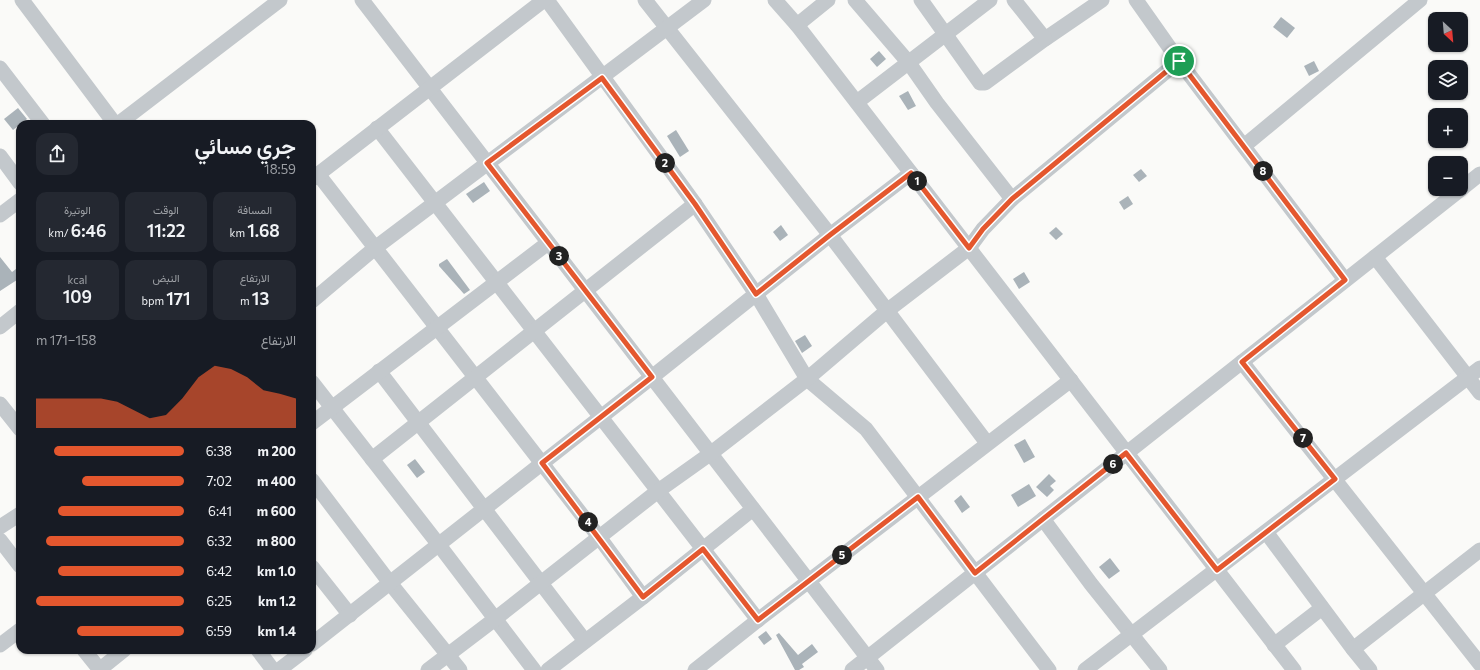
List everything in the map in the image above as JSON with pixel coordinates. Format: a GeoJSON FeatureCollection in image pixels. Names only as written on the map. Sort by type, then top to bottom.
{"type":"FeatureCollection","features":[{"type":"Feature","properties":{"kind":"street"},"geometry":{"type":"LineString","coordinates":[[22,0],[112,120]]}},
{"type":"Feature","properties":{"kind":"street"},"geometry":{"type":"LineString","coordinates":[[123,120],[280,0]]}},
{"type":"Feature","properties":{"kind":"street"},"geometry":{"type":"LineString","coordinates":[[362,0],[877,670]]}},
{"type":"Feature","properties":{"kind":"street"},"geometry":{"type":"LineString","coordinates":[[316,175],[544,0]]}},
{"type":"Feature","properties":{"kind":"street"},"geometry":{"type":"LineString","coordinates":[[547,0],[602,78],[695,204],[756,294],[807,379],[866,429],[1049,670]]}},
{"type":"Feature","properties":{"kind":"street"},"geometry":{"type":"LineString","coordinates":[[645,0],[888,310],[987,443]]}},
{"type":"Feature","properties":{"kind":"street"},"geometry":{"type":"LineString","coordinates":[[316,298],[375,248],[704,0]]}},
{"type":"Feature","properties":{"kind":"street"},"geometry":{"type":"LineString","coordinates":[[775,0],[797,25],[857,102],[1294,670]]}},
{"type":"Feature","properties":{"kind":"street"},"geometry":{"type":"LineString","coordinates":[[797,25],[828,0]]}},
{"type":"Feature","properties":{"kind":"street"},"geometry":{"type":"LineString","coordinates":[[855,0],[909,64],[937,103],[1012,199]]}},
{"type":"Feature","properties":{"kind":"street"},"geometry":{"type":"LineString","coordinates":[[921,0],[980,83],[989,82],[1045,39],[1102,0]]}},
{"type":"Feature","properties":{"kind":"street"},"geometry":{"type":"LineString","coordinates":[[857,102],[909,64],[990,0]]}},
{"type":"Feature","properties":{"kind":"street"},"geometry":{"type":"LineString","coordinates":[[1014,0],[1045,39]]}},
{"type":"Feature","properties":{"kind":"street"},"geometry":{"type":"LineString","coordinates":[[1136,0],[1179,61],[1345,280]]}},
{"type":"Feature","properties":{"kind":"street"},"geometry":{"type":"LineString","coordinates":[[1244,146],[1420,0]]}},
{"type":"Feature","properties":{"kind":"street"},"geometry":{"type":"LineString","coordinates":[[428,670],[496,619],[540,582],[658,490],[710,454],[807,379],[888,310],[969,248],[983,229],[1012,199],[1179,61]]}},
{"type":"Feature","properties":{"kind":"street"},"geometry":{"type":"LineString","coordinates":[[0,68],[40,120]]}},
{"type":"Feature","properties":{"kind":"street"},"geometry":{"type":"LineString","coordinates":[[377,128],[758,620]]}},
{"type":"Feature","properties":{"kind":"street"},"geometry":{"type":"LineString","coordinates":[[0,156],[16,178]]}},
{"type":"Feature","properties":{"kind":"street"},"geometry":{"type":"LineString","coordinates":[[316,641],[830,235],[911,173]]}},
{"type":"Feature","properties":{"kind":"street"},"geometry":{"type":"LineString","coordinates":[[1468,183],[1480,174]]}},
{"type":"Feature","properties":{"kind":"street"},"geometry":{"type":"LineString","coordinates":[[316,177],[375,248],[599,537],[643,597]]}},
{"type":"Feature","properties":{"kind":"street"},"geometry":{"type":"LineString","coordinates":[[852,670],[1452,196]]}},
{"type":"Feature","properties":{"kind":"street"},"geometry":{"type":"LineString","coordinates":[[0,215],[16,203]]}},
{"type":"Feature","properties":{"kind":"street"},"geometry":{"type":"LineString","coordinates":[[372,459],[695,204]]}},
{"type":"Feature","properties":{"kind":"street"},"geometry":{"type":"LineString","coordinates":[[316,420],[548,243]]}},
{"type":"Feature","properties":{"kind":"street"},"geometry":{"type":"LineString","coordinates":[[1375,257],[1480,393]]}},
{"type":"Feature","properties":{"kind":"street"},"geometry":{"type":"LineString","coordinates":[[0,327],[16,314]]}},
{"type":"Feature","properties":{"kind":"street"},"geometry":{"type":"LineString","coordinates":[[1242,362],[1480,664]]}},
{"type":"Feature","properties":{"kind":"street"},"geometry":{"type":"LineString","coordinates":[[1085,670],[1132,636],[1480,368]]}},
{"type":"Feature","properties":{"kind":"street"},"geometry":{"type":"LineString","coordinates":[[379,371],[585,641]]}},
{"type":"Feature","properties":{"kind":"street"},"geometry":{"type":"LineString","coordinates":[[695,670],[808,581],[1071,380]]}},
{"type":"Feature","properties":{"kind":"street"},"geometry":{"type":"LineString","coordinates":[[316,387],[534,670]]}},
{"type":"Feature","properties":{"kind":"street"},"geometry":{"type":"LineString","coordinates":[[0,404],[16,424]]}},
{"type":"Feature","properties":{"kind":"street"},"geometry":{"type":"LineString","coordinates":[[316,485],[390,583],[460,670]]}},
{"type":"Feature","properties":{"kind":"street"},"geometry":{"type":"LineString","coordinates":[[548,670],[643,597],[753,509]]}},
{"type":"Feature","properties":{"kind":"street"},"geometry":{"type":"LineString","coordinates":[[0,527],[16,517]]}},
{"type":"Feature","properties":{"kind":"street"},"geometry":{"type":"LineString","coordinates":[[1043,519],[1091,584],[1160,670]]}},
{"type":"Feature","properties":{"kind":"street"},"geometry":{"type":"LineString","coordinates":[[1266,532],[1370,670]]}},
{"type":"Feature","properties":{"kind":"street"},"geometry":{"type":"LineString","coordinates":[[0,540],[16,561]]}},
{"type":"Feature","properties":{"kind":"street"},"geometry":{"type":"LineString","coordinates":[[1353,649],[1480,550]]}},
{"type":"Feature","properties":{"kind":"street"},"geometry":{"type":"LineString","coordinates":[[316,572],[350,615]]}},
{"type":"Feature","properties":{"kind":"street"},"geometry":{"type":"LineString","coordinates":[[1274,645],[1322,608]]}},
{"type":"Feature","properties":{"kind":"street"},"geometry":{"type":"LineString","coordinates":[[0,645],[16,633]]}},
{"type":"Feature","properties":{"kind":"street"},"geometry":{"type":"LineString","coordinates":[[87,654],[100,670],[119,654]]}},
{"type":"Feature","properties":{"kind":"street"},"geometry":{"type":"LineString","coordinates":[[261,654],[273,670]]}},
{"type":"Feature","properties":{"kind":"street"},"geometry":{"type":"LineString","coordinates":[[279,670],[300,654]]}},
{"type":"Feature","properties":{"kind":"building"},"geometry":{"type":"Polygon","coordinates":[[[1281,17],[1295,28],[1287,38],[1273,27],[1281,17]]]}},
{"type":"Feature","properties":{"kind":"building"},"geometry":{"type":"Polygon","coordinates":[[[879,51],[886,59],[877,67],[870,59],[879,51]]]}},
{"type":"Feature","properties":{"kind":"building"},"geometry":{"type":"Polygon","coordinates":[[[1314,61],[1319,71],[1309,76],[1304,66],[1314,61]]]}},
{"type":"Feature","properties":{"kind":"building"},"geometry":{"type":"Polygon","coordinates":[[[908,91],[916,106],[908,110],[899,96],[908,91]]]}},
{"type":"Feature","properties":{"kind":"building"},"geometry":{"type":"Polygon","coordinates":[[[18,108],[27,119],[16,120],[16,128],[13,130],[4,119],[18,108]]]}},
{"type":"Feature","properties":{"kind":"building"},"geometry":{"type":"Polygon","coordinates":[[[676,130],[689,151],[680,157],[667,136],[676,130]]]}},
{"type":"Feature","properties":{"kind":"building"},"geometry":{"type":"Polygon","coordinates":[[[1141,169],[1147,176],[1139,182],[1133,175],[1141,169]]]}},
{"type":"Feature","properties":{"kind":"building"},"geometry":{"type":"Polygon","coordinates":[[[484,182],[490,191],[473,203],[466,194],[484,182]]]}},
{"type":"Feature","properties":{"kind":"building"},"geometry":{"type":"Polygon","coordinates":[[[1128,196],[1133,204],[1124,210],[1119,202],[1128,196]]]}},
{"type":"Feature","properties":{"kind":"building"},"geometry":{"type":"Polygon","coordinates":[[[781,225],[788,235],[780,241],[773,232],[781,225]]]}},
{"type":"Feature","properties":{"kind":"building"},"geometry":{"type":"Polygon","coordinates":[[[1056,227],[1063,234],[1056,240],[1049,233],[1056,227]]]}},
{"type":"Feature","properties":{"kind":"building"},"geometry":{"type":"Polygon","coordinates":[[[0,257],[12,272],[16,269],[16,281],[0,291],[0,257]]]}},
{"type":"Feature","properties":{"kind":"building"},"geometry":{"type":"Polygon","coordinates":[[[447,259],[470,290],[464,294],[439,266],[439,264],[447,259]]]}},
{"type":"Feature","properties":{"kind":"building"},"geometry":{"type":"Polygon","coordinates":[[[1024,272],[1030,282],[1019,289],[1013,279],[1024,272]]]}},
{"type":"Feature","properties":{"kind":"building"},"geometry":{"type":"Polygon","coordinates":[[[805,335],[812,346],[802,353],[795,341],[805,335]]]}},
{"type":"Feature","properties":{"kind":"building"},"geometry":{"type":"Polygon","coordinates":[[[1025,439],[1035,457],[1024,463],[1014,445],[1025,439]]]}},
{"type":"Feature","properties":{"kind":"building"},"geometry":{"type":"Polygon","coordinates":[[[415,459],[425,472],[417,478],[407,465],[415,459]]]}},
{"type":"Feature","properties":{"kind":"building"},"geometry":{"type":"Polygon","coordinates":[[[1049,474],[1056,481],[1050,486],[1054,490],[1047,497],[1036,487],[1049,474]]]}},
{"type":"Feature","properties":{"kind":"building"},"geometry":{"type":"Polygon","coordinates":[[[1029,484],[1036,496],[1018,507],[1011,495],[1029,484]]]}},
{"type":"Feature","properties":{"kind":"building"},"geometry":{"type":"Polygon","coordinates":[[[961,495],[970,507],[962,513],[954,501],[961,495]]]}},
{"type":"Feature","properties":{"kind":"building"},"geometry":{"type":"Polygon","coordinates":[[[1110,558],[1120,571],[1109,579],[1099,567],[1110,558]]]}},
{"type":"Feature","properties":{"kind":"building"},"geometry":{"type":"Polygon","coordinates":[[[766,631],[772,639],[764,645],[758,637],[766,631]]]}},
{"type":"Feature","properties":{"kind":"building"},"geometry":{"type":"Polygon","coordinates":[[[779,633],[798,655],[812,644],[818,652],[802,664],[804,667],[799,670],[795,670],[776,635],[779,633]]]}},
{"type":"Feature","properties":{"kind":"route"},"geometry":{"type":"LineString","coordinates":[[1179,61],[1345,280],[1242,362],[1335,479],[1217,570],[1126,453],[975,573],[918,497],[758,620],[703,549],[643,597],[542,463],[652,377],[487,163],[602,78],[695,204],[756,294],[911,173],[969,248],[983,229],[1012,199],[1179,61]]}}]}
